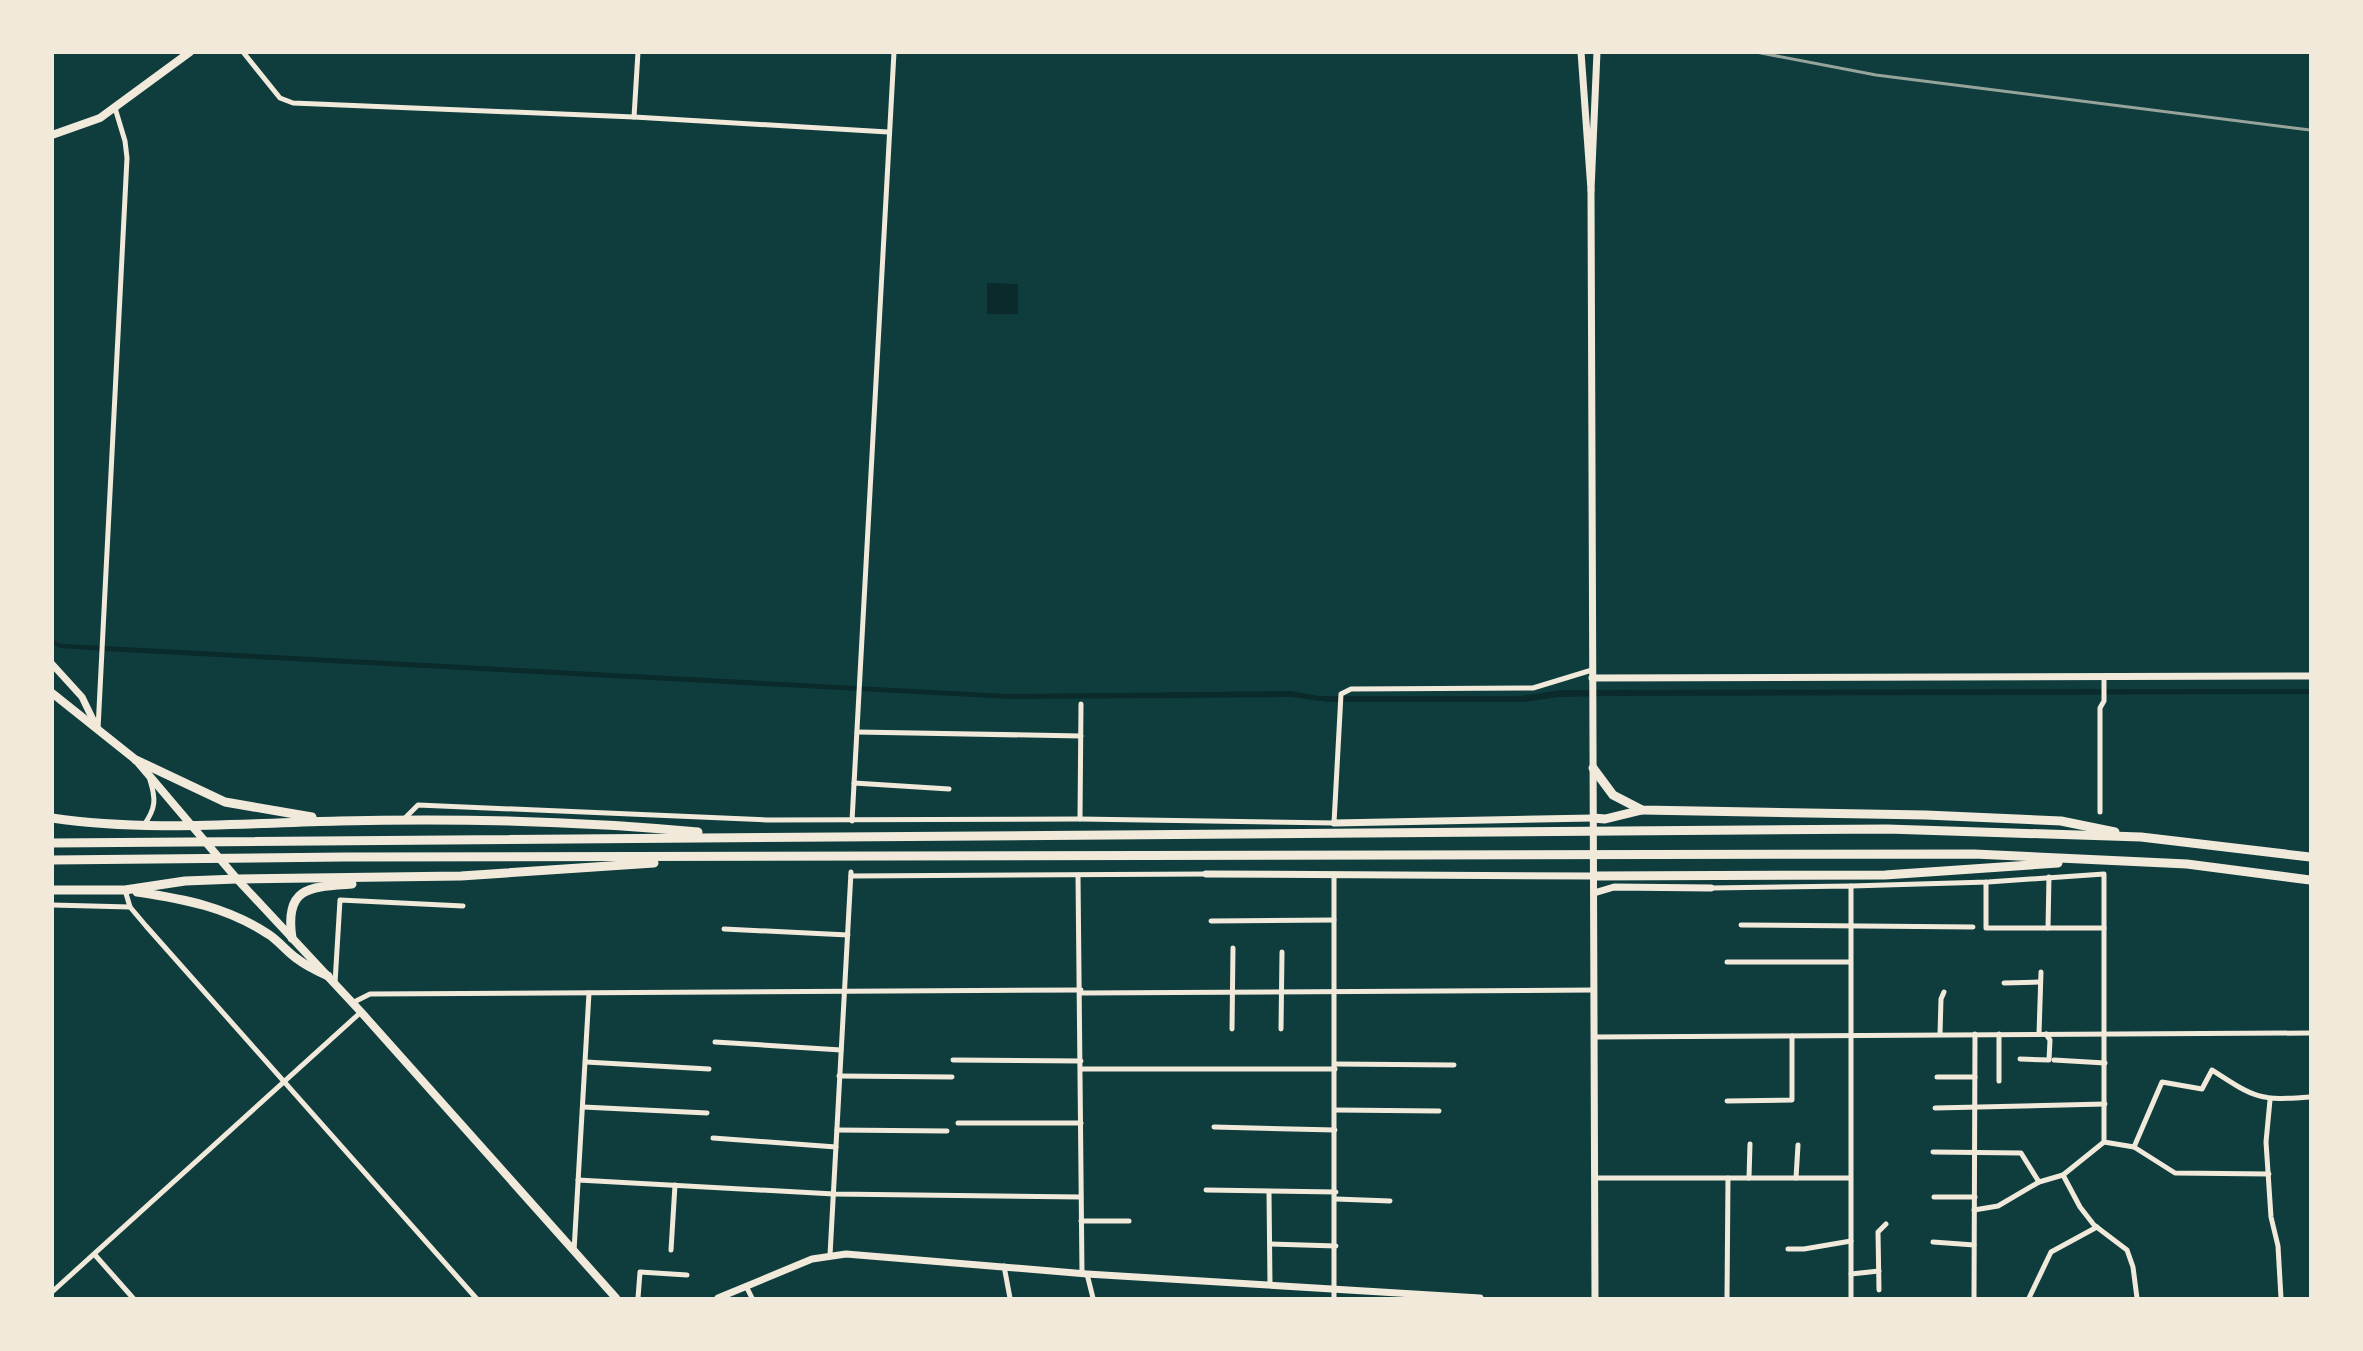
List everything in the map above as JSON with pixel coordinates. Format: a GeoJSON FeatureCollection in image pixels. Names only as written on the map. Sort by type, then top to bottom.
{"type":"FeatureCollection","features":[{"type":"Feature","properties":{"kind":"highway"},"geometry":{"type":"LineString","coordinates":[[136,760],[225,802],[336,821]]}},
{"type":"Feature","properties":{"kind":"highway"},"geometry":{"type":"LineString","coordinates":[[1593,768],[1613,795],[1642,810]]}},
{"type":"Feature","properties":{"kind":"highway"},"geometry":{"type":"LineString","coordinates":[[1593,818],[1605,819],[1642,810],[1926,815],[2061,821],[2141,837],[2310,857]]}},
{"type":"Feature","properties":{"kind":"highway"},"geometry":{"type":"LineString","coordinates":[[52,818],[144,825],[402,820],[626,826],[749,837]]}},
{"type":"Feature","properties":{"kind":"highway"},"geometry":{"type":"LineString","coordinates":[[52,843],[1615,833],[1887,829],[2141,837]]}},
{"type":"Feature","properties":{"kind":"highway"},"geometry":{"type":"LineString","coordinates":[[52,860],[345,857],[1974,854],[2187,864],[2310,880]]}},
{"type":"Feature","properties":{"kind":"highway"},"geometry":{"type":"LineString","coordinates":[[292,938],[289,917],[296,900],[308,888],[435,876],[737,858]]}},
{"type":"Feature","properties":{"kind":"highway"},"geometry":{"type":"LineString","coordinates":[[1594,876],[1885,875],[2106,859]]}},
{"type":"Feature","properties":{"kind":"highway"},"geometry":{"type":"LineString","coordinates":[[125,890],[185,881],[435,876]]}},
{"type":"Feature","properties":{"kind":"highway"},"geometry":{"type":"LineString","coordinates":[[52,890],[125,890],[186,899],[218,908],[270,935],[296,958],[332,980]]}},
{"type":"Feature","properties":{"kind":"main road"},"geometry":{"type":"LineString","coordinates":[[52,135],[100,118],[186,54]]}},
{"type":"Feature","properties":{"kind":"main road"},"geometry":{"type":"LineString","coordinates":[[52,693],[136,760],[237,879],[361,1012],[616,1299]]}},
{"type":"Feature","properties":{"kind":"street"},"geometry":{"type":"LineString","coordinates":[[243,52],[280,98],[292,103],[634,117],[888,132]]}},
{"type":"Feature","properties":{"kind":"street"},"geometry":{"type":"LineString","coordinates":[[634,117],[638,52]]}},
{"type":"Feature","properties":{"kind":"street"},"geometry":{"type":"LineString","coordinates":[[852,821],[894,52]]}},
{"type":"Feature","properties":{"kind":"street"},"geometry":{"type":"LineString","coordinates":[[1581,52],[1591,190]]}},
{"type":"Feature","properties":{"kind":"street"},"geometry":{"type":"LineString","coordinates":[[1595,1299],[1591,190],[1596,52]]}},
{"type":"Feature","properties":{"kind":"street"},"geometry":{"type":"LineString","coordinates":[[98,729],[127,158],[125,141],[115,108]]}},
{"type":"Feature","properties":{"kind":"street"},"geometry":{"type":"LineString","coordinates":[[52,664],[82,697],[98,729]]}},
{"type":"Feature","properties":{"kind":"street"},"geometry":{"type":"LineString","coordinates":[[1335,823],[1341,694],[1351,689],[1533,688],[1592,674],[2310,676]]}},
{"type":"Feature","properties":{"kind":"street"},"geometry":{"type":"LineString","coordinates":[[2100,812],[2100,708],[2104,700],[2104,677]]}},
{"type":"Feature","properties":{"kind":"street"},"geometry":{"type":"LineString","coordinates":[[1080,819],[1081,704]]}},
{"type":"Feature","properties":{"kind":"street"},"geometry":{"type":"LineString","coordinates":[[857,732],[1080,736]]}},
{"type":"Feature","properties":{"kind":"street"},"geometry":{"type":"LineString","coordinates":[[144,825],[152,814],[156,799],[148,774]]}},
{"type":"Feature","properties":{"kind":"street"},"geometry":{"type":"LineString","coordinates":[[854,783],[949,789]]}},
{"type":"Feature","properties":{"kind":"street"},"geometry":{"type":"LineString","coordinates":[[402,820],[418,805],[688,818],[852,821],[1080,819],[1335,823],[1593,818]]}},
{"type":"Feature","properties":{"kind":"street"},"geometry":{"type":"LineString","coordinates":[[830,1255],[851,874],[1594,876]]}},
{"type":"Feature","properties":{"kind":"street"},"geometry":{"type":"LineString","coordinates":[[1334,874],[1336,1192],[1336,1289],[1334,1299]]}},
{"type":"Feature","properties":{"kind":"street"},"geometry":{"type":"LineString","coordinates":[[1594,894],[1614,887],[1851,886],[1986,882],[2104,874],[2104,1142]]}},
{"type":"Feature","properties":{"kind":"street"},"geometry":{"type":"LineString","coordinates":[[1078,875],[1082,1070],[1081,1221],[1084,1273],[1093,1299]]}},
{"type":"Feature","properties":{"kind":"street"},"geometry":{"type":"LineString","coordinates":[[2048,928],[2049,877]]}},
{"type":"Feature","properties":{"kind":"street"},"geometry":{"type":"LineString","coordinates":[[1986,882],[1986,928],[2104,928]]}},
{"type":"Feature","properties":{"kind":"street"},"geometry":{"type":"LineString","coordinates":[[1851,886],[1851,1299]]}},
{"type":"Feature","properties":{"kind":"street"},"geometry":{"type":"LineString","coordinates":[[125,890],[130,907],[476,1299]]}},
{"type":"Feature","properties":{"kind":"street"},"geometry":{"type":"LineString","coordinates":[[332,980],[340,900],[463,906]]}},
{"type":"Feature","properties":{"kind":"street"},"geometry":{"type":"LineString","coordinates":[[52,905],[130,907]]}},
{"type":"Feature","properties":{"kind":"street"},"geometry":{"type":"LineString","coordinates":[[1211,921],[1335,920]]}},
{"type":"Feature","properties":{"kind":"street"},"geometry":{"type":"LineString","coordinates":[[1741,925],[1973,927]]}},
{"type":"Feature","properties":{"kind":"street"},"geometry":{"type":"LineString","coordinates":[[724,929],[848,935]]}},
{"type":"Feature","properties":{"kind":"street"},"geometry":{"type":"LineString","coordinates":[[1232,1029],[1233,948]]}},
{"type":"Feature","properties":{"kind":"street"},"geometry":{"type":"LineString","coordinates":[[1281,1029],[1282,952]]}},
{"type":"Feature","properties":{"kind":"street"},"geometry":{"type":"LineString","coordinates":[[1727,962],[1850,962]]}},
{"type":"Feature","properties":{"kind":"street"},"geometry":{"type":"LineString","coordinates":[[2039,1034],[2041,972]]}},
{"type":"Feature","properties":{"kind":"street"},"geometry":{"type":"LineString","coordinates":[[2004,983],[2040,982]]}},
{"type":"Feature","properties":{"kind":"street"},"geometry":{"type":"LineString","coordinates":[[352,1003],[370,994],[1335,993],[1594,990]]}},
{"type":"Feature","properties":{"kind":"street"},"geometry":{"type":"LineString","coordinates":[[1940,1034],[1941,999],[1944,992]]}},
{"type":"Feature","properties":{"kind":"street"},"geometry":{"type":"LineString","coordinates":[[574,1251],[589,993]]}},
{"type":"Feature","properties":{"kind":"street"},"geometry":{"type":"LineString","coordinates":[[52,1292],[361,1012]]}},
{"type":"Feature","properties":{"kind":"street"},"geometry":{"type":"LineString","coordinates":[[1594,1037],[2310,1033]]}},
{"type":"Feature","properties":{"kind":"street"},"geometry":{"type":"LineString","coordinates":[[1974,1299],[1975,1034]]}},
{"type":"Feature","properties":{"kind":"street"},"geometry":{"type":"LineString","coordinates":[[1999,1034],[1999,1081]]}},
{"type":"Feature","properties":{"kind":"street"},"geometry":{"type":"LineString","coordinates":[[2020,1059],[2049,1059],[2050,1040],[2046,1034]]}},
{"type":"Feature","properties":{"kind":"street"},"geometry":{"type":"LineString","coordinates":[[1727,1101],[1792,1100],[1792,1036]]}},
{"type":"Feature","properties":{"kind":"street"},"geometry":{"type":"LineString","coordinates":[[716,1042],[841,1050]]}},
{"type":"Feature","properties":{"kind":"street"},"geometry":{"type":"LineString","coordinates":[[953,1060],[1081,1061]]}},
{"type":"Feature","properties":{"kind":"street"},"geometry":{"type":"LineString","coordinates":[[2054,1060],[2105,1063]]}},
{"type":"Feature","properties":{"kind":"street"},"geometry":{"type":"LineString","coordinates":[[586,1062],[709,1069]]}},
{"type":"Feature","properties":{"kind":"street"},"geometry":{"type":"LineString","coordinates":[[1082,1070],[1454,1065]]}},
{"type":"Feature","properties":{"kind":"street"},"geometry":{"type":"LineString","coordinates":[[2134,1147],[2162,1082],[2202,1089],[2212,1070],[2241,1089],[2271,1100],[2310,1097]]}},
{"type":"Feature","properties":{"kind":"street"},"geometry":{"type":"LineString","coordinates":[[839,1076],[952,1077]]}},
{"type":"Feature","properties":{"kind":"street"},"geometry":{"type":"LineString","coordinates":[[1936,1077],[1975,1077]]}},
{"type":"Feature","properties":{"kind":"street"},"geometry":{"type":"LineString","coordinates":[[2271,1100],[2266,1142],[2271,1217],[2278,1246],[2281,1299]]}},
{"type":"Feature","properties":{"kind":"street"},"geometry":{"type":"LineString","coordinates":[[1935,1108],[2105,1104]]}},
{"type":"Feature","properties":{"kind":"street"},"geometry":{"type":"LineString","coordinates":[[583,1107],[707,1113]]}},
{"type":"Feature","properties":{"kind":"street"},"geometry":{"type":"LineString","coordinates":[[1335,1110],[1439,1111]]}},
{"type":"Feature","properties":{"kind":"street"},"geometry":{"type":"LineString","coordinates":[[958,1123],[1081,1123]]}},
{"type":"Feature","properties":{"kind":"street"},"geometry":{"type":"LineString","coordinates":[[1214,1127],[1335,1130]]}},
{"type":"Feature","properties":{"kind":"street"},"geometry":{"type":"LineString","coordinates":[[837,1130],[947,1131]]}},
{"type":"Feature","properties":{"kind":"street"},"geometry":{"type":"LineString","coordinates":[[713,1138],[836,1147]]}},
{"type":"Feature","properties":{"kind":"street"},"geometry":{"type":"LineString","coordinates":[[1974,1210],[1998,1206],[2039,1182],[2063,1175],[2104,1142],[2134,1147],[2175,1173],[2269,1174]]}},
{"type":"Feature","properties":{"kind":"street"},"geometry":{"type":"LineString","coordinates":[[1749,1178],[1750,1144]]}},
{"type":"Feature","properties":{"kind":"street"},"geometry":{"type":"LineString","coordinates":[[1796,1178],[1798,1145]]}},
{"type":"Feature","properties":{"kind":"street"},"geometry":{"type":"LineString","coordinates":[[1933,1152],[2021,1153],[2039,1182]]}},
{"type":"Feature","properties":{"kind":"street"},"geometry":{"type":"LineString","coordinates":[[2063,1175],[2080,1208],[2097,1227],[2127,1250],[2133,1267],[2137,1299]]}},
{"type":"Feature","properties":{"kind":"street"},"geometry":{"type":"LineString","coordinates":[[1595,1178],[1850,1178]]}},
{"type":"Feature","properties":{"kind":"street"},"geometry":{"type":"LineString","coordinates":[[1727,1299],[1728,1178]]}},
{"type":"Feature","properties":{"kind":"street"},"geometry":{"type":"LineString","coordinates":[[578,1180],[834,1194],[1081,1197]]}},
{"type":"Feature","properties":{"kind":"street"},"geometry":{"type":"LineString","coordinates":[[671,1250],[675,1185]]}},
{"type":"Feature","properties":{"kind":"street"},"geometry":{"type":"LineString","coordinates":[[1206,1190],[1336,1192]]}},
{"type":"Feature","properties":{"kind":"street"},"geometry":{"type":"LineString","coordinates":[[1269,1191],[1270,1285]]}},
{"type":"Feature","properties":{"kind":"street"},"geometry":{"type":"LineString","coordinates":[[1934,1197],[1974,1197]]}},
{"type":"Feature","properties":{"kind":"street"},"geometry":{"type":"LineString","coordinates":[[1336,1199],[1390,1201]]}},
{"type":"Feature","properties":{"kind":"street"},"geometry":{"type":"LineString","coordinates":[[1081,1221],[1129,1221]]}},
{"type":"Feature","properties":{"kind":"street"},"geometry":{"type":"LineString","coordinates":[[1879,1290],[1878,1232],[1886,1224]]}},
{"type":"Feature","properties":{"kind":"street"},"geometry":{"type":"LineString","coordinates":[[2029,1299],[2051,1252],[2097,1227]]}},
{"type":"Feature","properties":{"kind":"street"},"geometry":{"type":"LineString","coordinates":[[1788,1249],[1851,1242]]}},
{"type":"Feature","properties":{"kind":"street"},"geometry":{"type":"LineString","coordinates":[[1933,1242],[1974,1245]]}},
{"type":"Feature","properties":{"kind":"street"},"geometry":{"type":"LineString","coordinates":[[1270,1244],[1336,1246]]}},
{"type":"Feature","properties":{"kind":"street"},"geometry":{"type":"LineString","coordinates":[[95,1255],[133,1299]]}},
{"type":"Feature","properties":{"kind":"street"},"geometry":{"type":"LineString","coordinates":[[718,1299],[812,1259],[830,1255],[1480,1299]]}},
{"type":"Feature","properties":{"kind":"street"},"geometry":{"type":"LineString","coordinates":[[1004,1266],[1010,1299]]}},
{"type":"Feature","properties":{"kind":"street"},"geometry":{"type":"LineString","coordinates":[[1851,1274],[1879,1271]]}},
{"type":"Feature","properties":{"kind":"street"},"geometry":{"type":"LineString","coordinates":[[638,1299],[640,1272],[687,1275]]}},
{"type":"Feature","properties":{"kind":"street"},"geometry":{"type":"LineString","coordinates":[[746,1286],[752,1299]]}},
{"type":"Feature","properties":{"kind":"water"},"geometry":{"type":"Polygon","coordinates":[[[987,283],[1018,284],[1018,314],[987,314],[987,283]]]}},
{"type":"Feature","properties":{"kind":"water"},"geometry":{"type":"Polygon","coordinates":[[[53,640],[61,644],[1007,694],[1291,691],[1319,696],[1520,696],[1562,690],[2310,689],[2310,694],[1610,696],[1558,697],[1524,702],[1328,702],[1291,697],[1010,699],[104,651],[60,648],[53,644],[53,640]]]}},
{"type":"Feature","properties":{"kind":"railway"},"geometry":{"type":"LineString","coordinates":[[1756,52],[1876,75],[2310,130]]}}]}
